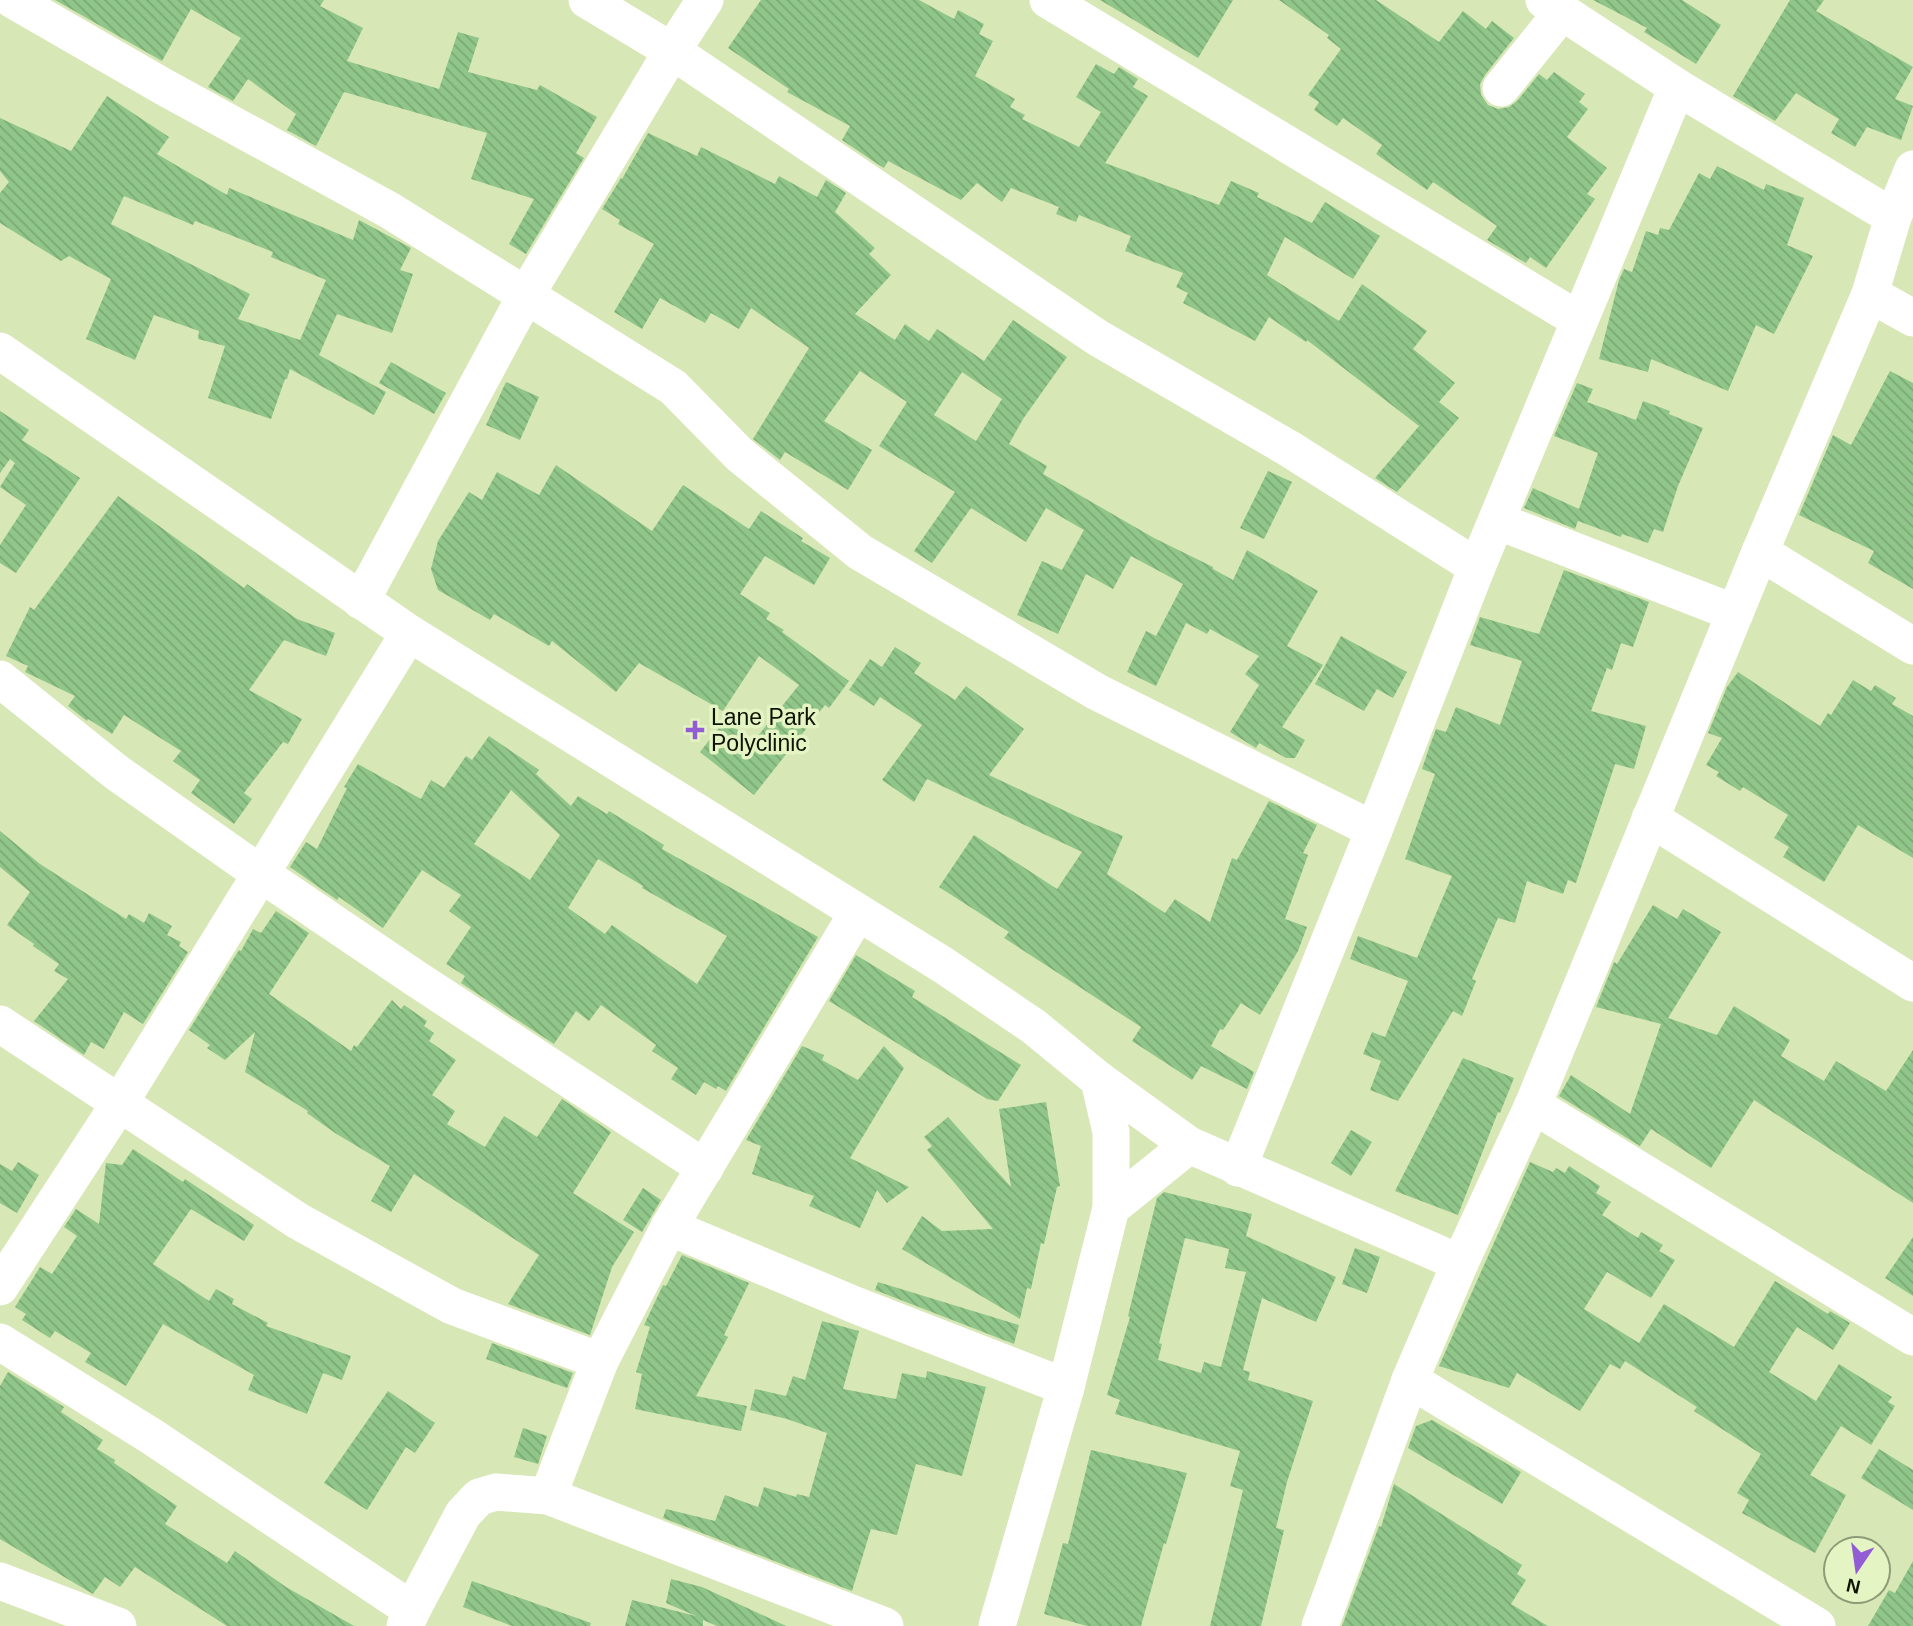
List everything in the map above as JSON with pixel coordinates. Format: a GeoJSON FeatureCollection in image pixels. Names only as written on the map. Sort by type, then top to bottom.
{"type":"FeatureCollection","features":[{"type":"Feature","properties":{"kind":"street"},"geometry":{"type":"LineString","coordinates":[[13,0],[164,88],[389,210],[673,387],[740,455],[860,552],[1097,692],[1374,830]]}},
{"type":"Feature","properties":{"kind":"street"},"geometry":{"type":"LineString","coordinates":[[587,0],[672,51],[1098,338],[1288,448],[1477,567]]}},
{"type":"Feature","properties":{"kind":"street"},"geometry":{"type":"LineString","coordinates":[[361,601],[526,295],[705,0]]}},
{"type":"Feature","properties":{"kind":"street"},"geometry":{"type":"LineString","coordinates":[[1048,0],[1579,320]]}},
{"type":"Feature","properties":{"kind":"street"},"geometry":{"type":"LineString","coordinates":[[1500,88],[1553,6],[1677,87],[1893,217]]}},
{"type":"Feature","properties":{"kind":"street"},"geometry":{"type":"LineString","coordinates":[[1238,1168],[1477,567],[1677,87]]}},
{"type":"Feature","properties":{"kind":"street"},"geometry":{"type":"LineString","coordinates":[[1320,1626],[1410,1380],[1533,1105],[1760,552],[1870,294],[1893,217],[1913,169]]}},
{"type":"Feature","properties":{"kind":"street"},"geometry":{"type":"LineString","coordinates":[[1870,294],[1913,318]]}},
{"type":"Feature","properties":{"kind":"street"},"geometry":{"type":"LineString","coordinates":[[0,351],[409,633],[943,965],[1033,1026],[1099,1080],[1189,1145],[1460,1264]]}},
{"type":"Feature","properties":{"kind":"street"},"geometry":{"type":"LineString","coordinates":[[1497,521],[1735,613]]}},
{"type":"Feature","properties":{"kind":"street"},"geometry":{"type":"LineString","coordinates":[[1760,552],[1913,646]]}},
{"type":"Feature","properties":{"kind":"street"},"geometry":{"type":"LineString","coordinates":[[0,1287],[119,1104],[409,633]]}},
{"type":"Feature","properties":{"kind":"street"},"geometry":{"type":"LineString","coordinates":[[0,679],[116,772],[261,874],[705,1168]]}},
{"type":"Feature","properties":{"kind":"street"},"geometry":{"type":"LineString","coordinates":[[1650,818],[1913,984]]}},
{"type":"Feature","properties":{"kind":"street"},"geometry":{"type":"LineString","coordinates":[[548,1496],[600,1361],[669,1227],[858,912]]}},
{"type":"Feature","properties":{"kind":"street"},"geometry":{"type":"LineString","coordinates":[[0,1024],[298,1222],[452,1306],[600,1361]]}},
{"type":"Feature","properties":{"kind":"street"},"geometry":{"type":"LineString","coordinates":[[997,1626],[1066,1387],[1111,1208],[1111,1132],[1099,1080]]}},
{"type":"Feature","properties":{"kind":"street"},"geometry":{"type":"LineString","coordinates":[[1533,1105],[1913,1337]]}},
{"type":"Feature","properties":{"kind":"street"},"geometry":{"type":"LineString","coordinates":[[1111,1208],[1189,1145]]}},
{"type":"Feature","properties":{"kind":"street"},"geometry":{"type":"LineString","coordinates":[[669,1227],[855,1305],[1066,1387]]}},
{"type":"Feature","properties":{"kind":"street"},"geometry":{"type":"LineString","coordinates":[[0,1342],[151,1436],[408,1618],[463,1514],[479,1497],[496,1492],[548,1496],[885,1626]]}},
{"type":"Feature","properties":{"kind":"street"},"geometry":{"type":"LineString","coordinates":[[1410,1380],[1817,1626]]}},
{"type":"Feature","properties":{"kind":"street"},"geometry":{"type":"LineString","coordinates":[[0,1581],[118,1626]]}},
{"type":"Feature","properties":{"kind":"building"},"geometry":{"type":"Polygon","coordinates":[[[55,0],[324,0],[320,6],[363,28],[347,61],[439,89],[458,32],[479,38],[468,72],[537,90],[540,85],[597,117],[576,153],[584,158],[526,254],[509,244],[534,199],[471,179],[487,133],[344,92],[316,146],[287,130],[296,114],[248,79],[233,101],[208,87],[241,38],[191,9],[162,61],[55,0]]]}},
{"type":"Feature","properties":{"kind":"building"},"geometry":{"type":"Polygon","coordinates":[[[761,0],[919,0],[954,19],[958,10],[984,24],[979,34],[993,41],[975,76],[1015,99],[1010,107],[1025,115],[1022,119],[1079,147],[1101,112],[1076,97],[1096,64],[1114,74],[1119,67],[1138,79],[1133,87],[1148,96],[1105,163],[1219,205],[1231,181],[1259,193],[1257,197],[1312,223],[1325,202],[1380,236],[1353,279],[1285,237],[1267,275],[1339,321],[1362,284],[1427,331],[1413,349],[1455,383],[1439,402],[1459,418],[1397,492],[1375,478],[1419,426],[1307,340],[1306,342],[1269,317],[1255,341],[1183,303],[1188,293],[1176,287],[1183,273],[1125,251],[1131,236],[1079,215],[1076,222],[1056,214],[1059,207],[1011,188],[1002,202],[977,183],[961,200],[888,161],[884,168],[879,165],[842,140],[850,126],[787,92],[789,89],[728,48],[761,0]]]}},
{"type":"Feature","properties":{"kind":"building"},"geometry":{"type":"Polygon","coordinates":[[[1100,0],[1233,0],[1198,58],[1100,0]]]}},
{"type":"Feature","properties":{"kind":"building"},"geometry":{"type":"Polygon","coordinates":[[[1279,0],[1376,0],[1439,42],[1463,11],[1486,29],[1492,21],[1514,38],[1480,84],[1481,95],[1488,105],[1498,109],[1509,107],[1539,74],[1547,80],[1554,72],[1585,94],[1579,102],[1588,109],[1567,137],[1607,168],[1587,194],[1595,199],[1546,268],[1530,257],[1526,263],[1487,240],[1497,226],[1433,182],[1427,190],[1376,154],[1382,145],[1343,118],[1337,126],[1314,110],[1319,102],[1308,95],[1341,49],[1327,38],[1329,35],[1279,0]]]}},
{"type":"Feature","properties":{"kind":"building"},"geometry":{"type":"Polygon","coordinates":[[[1593,0],[1682,0],[1721,25],[1696,64],[1644,32],[1647,28],[1593,0]]]}},
{"type":"Feature","properties":{"kind":"building"},"geometry":{"type":"Polygon","coordinates":[[[1790,0],[1824,0],[1816,11],[1913,67],[1895,99],[1913,106],[1901,140],[1867,127],[1855,147],[1831,133],[1839,119],[1796,93],[1775,121],[1733,96],[1790,0]]]}},
{"type":"Feature","properties":{"kind":"building"},"geometry":{"type":"Polygon","coordinates":[[[107,96],[169,137],[157,154],[227,195],[229,188],[353,240],[359,220],[411,248],[400,270],[413,274],[392,333],[337,314],[319,355],[386,392],[374,415],[290,369],[271,419],[208,398],[225,346],[198,339],[199,331],[154,315],[135,360],[86,339],[111,279],[69,256],[61,261],[0,223],[0,193],[9,182],[0,171],[0,118],[71,151],[107,96]],[[124,196],[111,224],[250,294],[238,319],[300,340],[326,280],[271,257],[273,252],[195,221],[193,225],[124,196]]]}},
{"type":"Feature","properties":{"kind":"building"},"geometry":{"type":"Polygon","coordinates":[[[648,133],[697,156],[701,147],[775,184],[779,176],[817,197],[826,180],[846,193],[835,212],[875,248],[869,254],[891,275],[855,314],[895,340],[905,324],[929,341],[937,329],[984,361],[1013,320],[1067,357],[1023,419],[1009,444],[1047,466],[1043,474],[1233,580],[1247,550],[1318,591],[1287,646],[1323,665],[1282,727],[1305,740],[1295,758],[1286,758],[1259,743],[1256,748],[1230,732],[1259,685],[1245,674],[1259,656],[1210,629],[1207,634],[1186,623],[1156,686],[1127,672],[1146,631],[1156,636],[1183,584],[1131,556],[1113,589],[1086,574],[1058,634],[1017,615],[1042,561],[1062,570],[1084,530],[1046,508],[1026,542],[971,508],[932,563],[914,551],[955,492],[879,446],[907,402],[860,371],[824,421],[872,450],[848,490],[785,452],[780,460],[753,439],[809,348],[751,308],[739,329],[711,313],[705,323],[660,298],[642,329],[614,312],[654,244],[618,224],[620,220],[602,209],[648,133]],[[962,372],[934,415],[976,441],[1002,399],[962,372]]]}},
{"type":"Feature","properties":{"kind":"building"},"geometry":{"type":"Polygon","coordinates":[[[1717,166],[1764,190],[1766,184],[1804,198],[1787,245],[1813,256],[1774,334],[1756,325],[1728,391],[1651,359],[1648,372],[1599,359],[1619,280],[1624,269],[1632,272],[1646,231],[1658,235],[1660,228],[1669,230],[1699,173],[1710,179],[1717,166]]]}},
{"type":"Feature","properties":{"kind":"building"},"geometry":{"type":"Polygon","coordinates":[[[391,362],[446,393],[434,414],[379,383],[391,362]]]}},
{"type":"Feature","properties":{"kind":"building"},"geometry":{"type":"Polygon","coordinates":[[[1890,371],[1913,383],[1913,589],[1868,563],[1874,551],[1799,515],[1833,435],[1851,445],[1890,371]]]}},
{"type":"Feature","properties":{"kind":"building"},"geometry":{"type":"Polygon","coordinates":[[[506,382],[539,397],[520,440],[486,425],[506,382]]]}},
{"type":"Feature","properties":{"kind":"building"},"geometry":{"type":"Polygon","coordinates":[[[1577,383],[1593,389],[1587,402],[1636,420],[1643,401],[1703,428],[1678,486],[1663,532],[1654,529],[1648,543],[1622,534],[1621,537],[1578,521],[1575,529],[1524,508],[1533,488],[1579,509],[1598,453],[1554,436],[1577,383]]]}},
{"type":"Feature","properties":{"kind":"building"},"geometry":{"type":"Polygon","coordinates":[[[0,411],[29,430],[22,440],[80,478],[16,573],[0,563],[0,545],[26,505],[0,487],[15,463],[10,459],[0,473],[0,411]]]}},
{"type":"Feature","properties":{"kind":"building"},"geometry":{"type":"Polygon","coordinates":[[[556,465],[652,531],[683,485],[749,529],[761,511],[803,538],[801,541],[830,558],[814,585],[765,556],[740,594],[770,613],[766,619],[849,681],[829,708],[825,705],[754,795],[700,752],[725,720],[753,742],[799,685],[759,656],[723,711],[639,663],[616,692],[552,641],[549,646],[494,614],[490,620],[438,590],[431,569],[438,541],[469,492],[482,500],[497,472],[539,495],[556,465]]]}},
{"type":"Feature","properties":{"kind":"building"},"geometry":{"type":"Polygon","coordinates":[[[1268,471],[1292,482],[1264,539],[1240,528],[1268,471]]]}},
{"type":"Feature","properties":{"kind":"building"},"geometry":{"type":"Polygon","coordinates":[[[118,496],[244,588],[247,584],[297,619],[335,633],[326,656],[284,640],[249,690],[302,719],[288,744],[283,742],[244,793],[252,799],[234,824],[191,793],[200,780],[173,761],[181,751],[124,715],[112,734],[88,719],[87,721],[68,706],[75,696],[25,672],[28,666],[6,656],[30,607],[34,610],[118,496]]]}},
{"type":"Feature","properties":{"kind":"building"},"geometry":{"type":"Polygon","coordinates":[[[1564,570],[1649,602],[1633,647],[1621,643],[1612,670],[1607,668],[1591,711],[1646,726],[1634,769],[1615,764],[1576,883],[1568,880],[1563,894],[1527,881],[1515,923],[1498,918],[1472,979],[1476,981],[1462,1016],[1453,1011],[1398,1101],[1370,1090],[1381,1061],[1363,1054],[1372,1032],[1385,1037],[1408,981],[1350,959],[1358,936],[1417,958],[1452,876],[1405,859],[1435,774],[1422,769],[1436,729],[1446,732],[1456,707],[1500,725],[1522,661],[1470,645],[1480,617],[1539,634],[1564,570]]]}},
{"type":"Feature","properties":{"kind":"building"},"geometry":{"type":"Polygon","coordinates":[[[1341,636],[1407,672],[1393,698],[1377,689],[1364,711],[1315,684],[1341,636]]]}},
{"type":"Feature","properties":{"kind":"building"},"geometry":{"type":"Polygon","coordinates":[[[895,647],[921,663],[914,673],[955,700],[966,686],[1024,729],[989,775],[1123,836],[1107,874],[1165,913],[1175,899],[1210,922],[1232,858],[1237,860],[1269,801],[1317,825],[1303,853],[1308,855],[1285,919],[1307,927],[1298,951],[1260,1015],[1241,1003],[1223,1030],[1220,1029],[1211,1046],[1254,1072],[1247,1089],[1201,1066],[1192,1080],[1132,1041],[1141,1027],[1004,938],[1009,932],[939,887],[974,835],[1057,889],[1082,852],[927,779],[914,802],[882,780],[922,725],[880,697],[874,706],[849,690],[870,659],[882,667],[895,647]]]}},
{"type":"Feature","properties":{"kind":"building"},"geometry":{"type":"Polygon","coordinates":[[[1738,672],[1820,726],[1828,713],[1831,715],[1853,680],[1871,691],[1875,685],[1896,698],[1892,704],[1913,716],[1913,858],[1858,825],[1824,882],[1783,857],[1789,847],[1774,838],[1788,815],[1743,787],[1740,791],[1716,776],[1719,772],[1706,765],[1722,738],[1708,733],[1727,687],[1738,672]]]}},
{"type":"Feature","properties":{"kind":"building"},"geometry":{"type":"Polygon","coordinates":[[[489,736],[539,770],[536,774],[571,806],[578,796],[607,814],[609,811],[664,845],[662,849],[818,937],[726,1091],[704,1082],[696,1095],[671,1079],[678,1068],[652,1051],[656,1045],[601,1005],[589,1021],[576,1011],[554,1044],[461,983],[465,976],[446,964],[471,927],[449,911],[461,895],[422,870],[383,928],[290,867],[306,842],[317,849],[347,788],[344,787],[358,764],[421,799],[431,780],[444,788],[466,756],[472,760],[489,736]],[[511,790],[474,844],[530,880],[560,835],[511,790]],[[598,859],[568,908],[605,934],[612,925],[697,984],[727,936],[642,888],[643,886],[598,859]]]}},
{"type":"Feature","properties":{"kind":"building"},"geometry":{"type":"Polygon","coordinates":[[[0,831],[40,864],[126,919],[129,914],[144,923],[149,913],[172,926],[167,935],[181,942],[179,946],[188,952],[143,1024],[124,1012],[104,1049],[91,1042],[84,1055],[34,1021],[68,979],[54,971],[59,964],[7,925],[30,892],[0,867],[0,831]]]}},
{"type":"Feature","properties":{"kind":"building"},"geometry":{"type":"Polygon","coordinates":[[[1653,905],[1677,919],[1683,909],[1721,932],[1668,1018],[1717,1035],[1734,1006],[1790,1040],[1781,1056],[1824,1081],[1836,1061],[1886,1091],[1913,1050],[1913,1203],[1754,1100],[1711,1168],[1651,1129],[1640,1146],[1559,1096],[1571,1075],[1630,1114],[1661,1024],[1596,1007],[1614,962],[1617,964],[1653,905]]]}},
{"type":"Feature","properties":{"kind":"building"},"geometry":{"type":"Polygon","coordinates":[[[276,911],[309,933],[269,994],[351,1051],[354,1045],[357,1047],[392,1000],[401,1009],[404,1005],[427,1021],[424,1026],[434,1033],[429,1041],[456,1060],[432,1095],[455,1111],[447,1124],[485,1147],[504,1116],[537,1137],[562,1099],[611,1132],[573,1193],[634,1232],[612,1267],[590,1335],[508,1304],[539,1255],[414,1174],[391,1212],[371,1201],[390,1166],[335,1133],[307,1113],[308,1111],[245,1072],[255,1032],[225,1060],[207,1048],[210,1045],[189,1030],[253,929],[261,933],[276,911]]]}},
{"type":"Feature","properties":{"kind":"building"},"geometry":{"type":"Polygon","coordinates":[[[856,955],[915,991],[912,997],[1021,1065],[998,1101],[987,1099],[829,1001],[856,955]]]}},
{"type":"Feature","properties":{"kind":"building"},"geometry":{"type":"Polygon","coordinates":[[[802,1046],[824,1055],[822,1060],[858,1080],[884,1046],[904,1068],[850,1158],[909,1187],[887,1203],[877,1190],[860,1228],[809,1206],[814,1196],[752,1174],[761,1146],[746,1140],[802,1046]]]}},
{"type":"Feature","properties":{"kind":"building"},"geometry":{"type":"Polygon","coordinates":[[[1463,1058],[1514,1078],[1458,1215],[1395,1191],[1463,1058]]]}},
{"type":"Feature","properties":{"kind":"building"},"geometry":{"type":"Polygon","coordinates":[[[1046,1102],[1060,1186],[1057,1187],[1044,1244],[1041,1243],[1031,1289],[1027,1288],[1020,1319],[902,1249],[922,1216],[942,1231],[993,1229],[927,1150],[932,1146],[924,1137],[948,1117],[1011,1187],[999,1109],[1046,1102]]]}},
{"type":"Feature","properties":{"kind":"building"},"geometry":{"type":"Polygon","coordinates":[[[1351,1130],[1372,1142],[1351,1176],[1331,1163],[1351,1130]]]}},
{"type":"Feature","properties":{"kind":"building"},"geometry":{"type":"Polygon","coordinates":[[[133,1149],[183,1182],[185,1179],[254,1225],[244,1241],[191,1209],[153,1264],[209,1301],[216,1289],[234,1299],[232,1304],[268,1323],[266,1326],[351,1356],[342,1380],[323,1373],[307,1414],[248,1390],[254,1375],[163,1324],[126,1386],[85,1362],[91,1353],[55,1331],[50,1338],[22,1320],[26,1314],[15,1307],[40,1267],[52,1274],[77,1236],[64,1227],[76,1209],[99,1224],[106,1163],[122,1165],[133,1149]]]}},
{"type":"Feature","properties":{"kind":"building"},"geometry":{"type":"Polygon","coordinates":[[[18,1162],[39,1175],[17,1213],[0,1203],[0,1164],[12,1171],[18,1162]]]}},
{"type":"Feature","properties":{"kind":"building"},"geometry":{"type":"Polygon","coordinates":[[[1530,1162],[1553,1172],[1556,1168],[1565,1173],[1569,1166],[1600,1186],[1596,1193],[1611,1202],[1602,1215],[1638,1238],[1641,1232],[1663,1245],[1659,1251],[1675,1260],[1651,1298],[1607,1272],[1584,1309],[1639,1343],[1664,1304],[1734,1347],[1775,1281],[1828,1314],[1830,1311],[1850,1323],[1833,1350],[1797,1327],[1769,1372],[1816,1401],[1839,1364],[1892,1397],[1888,1402],[1895,1406],[1871,1445],[1841,1426],[1810,1475],[1846,1495],[1825,1535],[1822,1535],[1815,1553],[1742,1513],[1749,1500],[1737,1493],[1761,1454],[1694,1411],[1697,1407],[1625,1361],[1620,1369],[1610,1364],[1580,1411],[1517,1373],[1509,1388],[1439,1366],[1530,1162]]]}},
{"type":"Feature","properties":{"kind":"building"},"geometry":{"type":"Polygon","coordinates":[[[643,1188],[661,1200],[642,1232],[623,1220],[643,1188]]]}},
{"type":"Feature","properties":{"kind":"building"},"geometry":{"type":"Polygon","coordinates":[[[1164,1192],[1252,1214],[1246,1236],[1336,1277],[1316,1322],[1262,1298],[1243,1370],[1250,1372],[1248,1380],[1313,1401],[1287,1482],[1276,1528],[1284,1530],[1261,1626],[1210,1626],[1243,1490],[1230,1486],[1240,1451],[1115,1414],[1120,1400],[1107,1395],[1130,1317],[1128,1316],[1157,1198],[1164,1192]],[[1185,1238],[1159,1343],[1162,1344],[1158,1360],[1201,1373],[1204,1362],[1221,1367],[1246,1272],[1225,1268],[1229,1249],[1185,1238]]]}},
{"type":"Feature","properties":{"kind":"building"},"geometry":{"type":"Polygon","coordinates":[[[1913,1237],[1913,1296],[1885,1278],[1913,1237]]]}},
{"type":"Feature","properties":{"kind":"building"},"geometry":{"type":"Polygon","coordinates":[[[1355,1248],[1380,1257],[1367,1293],[1342,1284],[1355,1248]]]}},
{"type":"Feature","properties":{"kind":"building"},"geometry":{"type":"Polygon","coordinates":[[[682,1255],[749,1283],[724,1335],[728,1337],[696,1396],[747,1406],[741,1431],[635,1409],[642,1374],[636,1372],[650,1327],[644,1325],[663,1285],[666,1286],[682,1255]]]}},
{"type":"Feature","properties":{"kind":"building"},"geometry":{"type":"Polygon","coordinates":[[[878,1282],[1019,1325],[1014,1344],[875,1290],[878,1282]]]}},
{"type":"Feature","properties":{"kind":"building"},"geometry":{"type":"Polygon","coordinates":[[[822,1321],[859,1331],[843,1389],[896,1399],[902,1373],[926,1378],[927,1371],[986,1387],[962,1476],[916,1464],[897,1535],[871,1529],[852,1591],[663,1518],[666,1509],[715,1521],[725,1495],[758,1507],[764,1487],[796,1497],[797,1494],[809,1497],[827,1433],[750,1410],[755,1389],[786,1396],[793,1376],[805,1380],[822,1321]]]}},
{"type":"Feature","properties":{"kind":"building"},"geometry":{"type":"Polygon","coordinates":[[[492,1343],[573,1373],[567,1388],[486,1359],[492,1343]]]}},
{"type":"Feature","properties":{"kind":"building"},"geometry":{"type":"Polygon","coordinates":[[[8,1372],[64,1407],[61,1412],[103,1440],[97,1449],[177,1506],[165,1524],[227,1563],[235,1551],[286,1587],[354,1626],[227,1626],[135,1567],[120,1587],[105,1577],[93,1594],[0,1539],[0,1386],[8,1372]]]}},
{"type":"Feature","properties":{"kind":"building"},"geometry":{"type":"Polygon","coordinates":[[[388,1391],[435,1423],[415,1453],[406,1447],[367,1510],[324,1483],[388,1391]]]}},
{"type":"Feature","properties":{"kind":"building"},"geometry":{"type":"Polygon","coordinates":[[[1432,1420],[1521,1472],[1502,1504],[1408,1448],[1416,1426],[1432,1420]]]}},
{"type":"Feature","properties":{"kind":"building"},"geometry":{"type":"Polygon","coordinates":[[[523,1428],[547,1436],[538,1464],[514,1457],[523,1428]]]}},
{"type":"Feature","properties":{"kind":"building"},"geometry":{"type":"Polygon","coordinates":[[[1879,1449],[1913,1470],[1913,1510],[1861,1478],[1879,1449]]]}},
{"type":"Feature","properties":{"kind":"building"},"geometry":{"type":"Polygon","coordinates":[[[1091,1450],[1187,1473],[1141,1626],[1087,1626],[1044,1614],[1063,1543],[1068,1544],[1091,1450]]]}},
{"type":"Feature","properties":{"kind":"building"},"geometry":{"type":"Polygon","coordinates":[[[1394,1484],[1522,1565],[1517,1574],[1526,1580],[1511,1604],[1548,1626],[1342,1626],[1379,1526],[1381,1527],[1394,1484]]]}},
{"type":"Feature","properties":{"kind":"building"},"geometry":{"type":"Polygon","coordinates":[[[1913,1561],[1913,1626],[1868,1626],[1880,1605],[1892,1605],[1892,1592],[1895,1593],[1913,1561]]]}},
{"type":"Feature","properties":{"kind":"building"},"geometry":{"type":"Polygon","coordinates":[[[671,1579],[702,1587],[786,1626],[717,1626],[703,1620],[703,1626],[625,1626],[632,1600],[696,1616],[666,1603],[671,1579]]]}},
{"type":"Feature","properties":{"kind":"building"},"geometry":{"type":"Polygon","coordinates":[[[472,1581],[591,1623],[590,1626],[512,1626],[463,1607],[472,1581]]]}},
{"type":"Feature","properties":{"kind":"place","name":"Lane Park Polyclinic"},"geometry":{"type":"Point","coordinates":[695,730]}}]}
